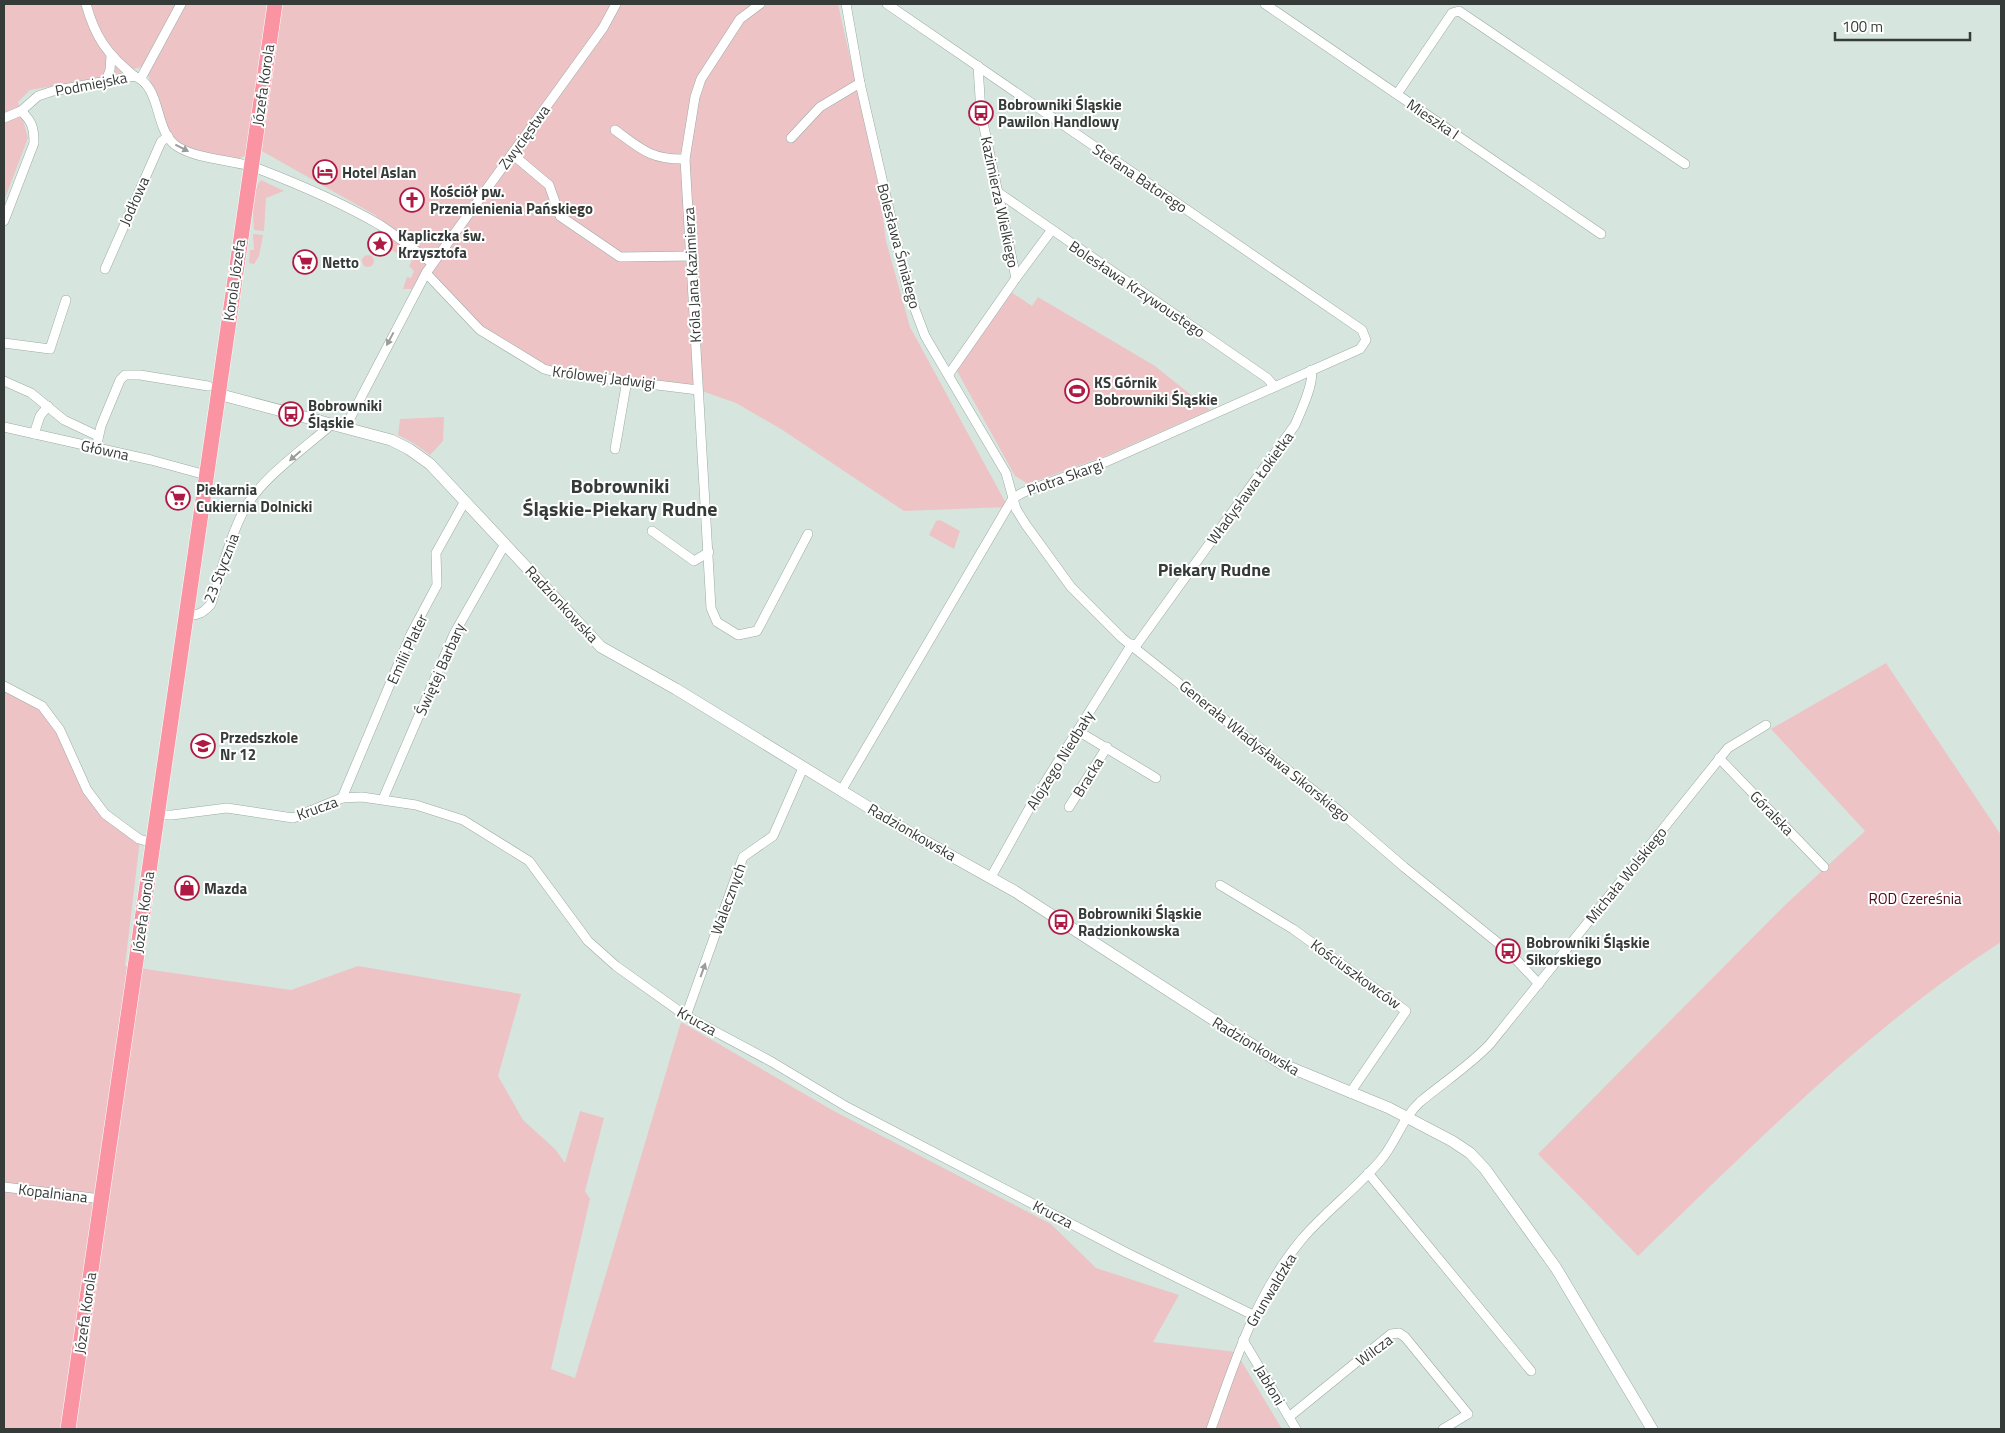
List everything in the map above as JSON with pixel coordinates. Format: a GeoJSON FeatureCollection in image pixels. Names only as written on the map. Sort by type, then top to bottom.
{"type":"FeatureCollection","features":[{"type":"Feature","properties":{"kind":"highway","name":"Józefa Korola"},"geometry":{"type":"LineString","coordinates":[[251,167],[275,4]]}},
{"type":"Feature","properties":{"kind":"highway","name":"Korola Józefa"},"geometry":{"type":"LineString","coordinates":[[213,390],[251,167]]}},
{"type":"Feature","properties":{"kind":"highway","name":"Józefa Korola"},"geometry":{"type":"LineString","coordinates":[[68,1429],[206,475],[213,390]]}},
{"type":"Feature","properties":{"kind":"street"},"geometry":{"type":"LineString","coordinates":[[86,4],[91,22],[111,56],[148,86],[168,136],[178,147],[188,152],[251,167],[276,176],[380,226],[432,263]]}},
{"type":"Feature","properties":{"kind":"street","name":"Podmiejska"},"geometry":{"type":"LineString","coordinates":[[4,118],[21,110],[38,96],[53,90],[138,77],[181,4]]}},
{"type":"Feature","properties":{"kind":"street","name":"Zwycięstwa"},"geometry":{"type":"LineString","coordinates":[[345,428],[426,272],[603,28],[616,4]]}},
{"type":"Feature","properties":{"kind":"street","name":"Króla Jana Kazimierza"},"geometry":{"type":"LineString","coordinates":[[760,4],[740,19],[701,78],[685,159],[711,608],[717,622],[738,635],[757,631],[808,534]]}},
{"type":"Feature","properties":{"kind":"street","name":"Bolesława Śmiałego"},"geometry":{"type":"LineString","coordinates":[[846,4],[860,83],[907,288],[925,336],[1006,473],[1013,498]]}},
{"type":"Feature","properties":{"kind":"street","name":"Stefana Batorego"},"geometry":{"type":"LineString","coordinates":[[887,4],[1362,330],[1366,337]]}},
{"type":"Feature","properties":{"kind":"street","name":"Mieszka I"},"geometry":{"type":"LineString","coordinates":[[1265,4],[1601,234]]}},
{"type":"Feature","properties":{"kind":"street"},"geometry":{"type":"LineString","coordinates":[[1396,94],[1452,13],[1459,11],[1685,164]]}},
{"type":"Feature","properties":{"kind":"street"},"geometry":{"type":"LineString","coordinates":[[106,81],[110,70],[111,56]]}},
{"type":"Feature","properties":{"kind":"street","name":"Kazimierza Wielkiego"},"geometry":{"type":"LineString","coordinates":[[978,66],[981,113],[1016,278]]}},
{"type":"Feature","properties":{"kind":"street"},"geometry":{"type":"LineString","coordinates":[[791,138],[820,107],[860,83]]}},
{"type":"Feature","properties":{"kind":"street"},"geometry":{"type":"LineString","coordinates":[[4,221],[34,143],[34,129],[30,119],[21,110]]}},
{"type":"Feature","properties":{"kind":"street"},"geometry":{"type":"LineString","coordinates":[[615,130],[652,156],[665,160],[685,159]]}},
{"type":"Feature","properties":{"kind":"street","name":"Jodłowa"},"geometry":{"type":"LineString","coordinates":[[105,269],[161,142],[168,136]]}},
{"type":"Feature","properties":{"kind":"street"},"geometry":{"type":"LineString","coordinates":[[512,154],[549,185],[560,216],[620,257],[692,256]]}},
{"type":"Feature","properties":{"kind":"street","name":"Bolesława Krzywoustego"},"geometry":{"type":"LineString","coordinates":[[998,193],[1267,378],[1274,386]]}},
{"type":"Feature","properties":{"kind":"street","name":"Kazimierza Wielkiego"},"geometry":{"type":"LineString","coordinates":[[949,374],[1051,231]]}},
{"type":"Feature","properties":{"kind":"street","name":"Królowej Jadwigi"},"geometry":{"type":"LineString","coordinates":[[426,272],[480,330],[544,369],[559,373],[698,390]]}},
{"type":"Feature","properties":{"kind":"street"},"geometry":{"type":"LineString","coordinates":[[4,343],[50,348],[66,300]]}},
{"type":"Feature","properties":{"kind":"street","name":"Piotra Skargi"},"geometry":{"type":"LineString","coordinates":[[841,791],[1013,498],[1024,492],[1108,461],[1360,349],[1366,337]]}},
{"type":"Feature","properties":{"kind":"street","name":"Władysława Łokietka"},"geometry":{"type":"LineString","coordinates":[[1133,645],[1295,425],[1312,375],[1310,370]]}},
{"type":"Feature","properties":{"kind":"street"},"geometry":{"type":"LineString","coordinates":[[96,448],[98,436],[120,380],[125,375],[140,375],[213,390]]}},
{"type":"Feature","properties":{"kind":"street"},"geometry":{"type":"LineString","coordinates":[[615,448],[627,380]]}},
{"type":"Feature","properties":{"kind":"street"},"geometry":{"type":"LineString","coordinates":[[4,381],[31,393],[64,420],[98,436]]}},
{"type":"Feature","properties":{"kind":"street","name":"Radzionkowska"},"geometry":{"type":"LineString","coordinates":[[213,390],[390,440],[409,449],[430,464],[601,647],[676,689],[912,834],[990,877],[1282,1064],[1408,1117],[1452,1141],[1477,1160],[1546,1254],[1582,1309],[1652,1429]]}},
{"type":"Feature","properties":{"kind":"street"},"geometry":{"type":"LineString","coordinates":[[34,434],[40,416],[48,406]]}},
{"type":"Feature","properties":{"kind":"street","name":"23 Stycznia"},"geometry":{"type":"LineString","coordinates":[[186,615],[194,616],[203,612],[211,604],[244,509],[255,494],[281,468],[332,424]]}},
{"type":"Feature","properties":{"kind":"street","name":"Główna"},"geometry":{"type":"LineString","coordinates":[[4,427],[151,460],[206,475]]}},
{"type":"Feature","properties":{"kind":"street","name":"Generała Władysława Sikorskiego"},"geometry":{"type":"LineString","coordinates":[[1013,498],[1016,508],[1026,525],[1071,587],[1100,618],[1338,810],[1508,952],[1539,984]]}},
{"type":"Feature","properties":{"kind":"street","name":"Emilii Plater"},"geometry":{"type":"LineString","coordinates":[[342,798],[411,634],[437,585],[436,553],[465,501]]}},
{"type":"Feature","properties":{"kind":"street"},"geometry":{"type":"LineString","coordinates":[[652,531],[694,561],[709,552]]}},
{"type":"Feature","properties":{"kind":"street","name":"Świętej Barbary"},"geometry":{"type":"LineString","coordinates":[[384,799],[454,634],[505,544]]}},
{"type":"Feature","properties":{"kind":"street","name":"Alojzego Niedbały"},"geometry":{"type":"LineString","coordinates":[[990,877],[1034,800],[1133,645]]}},
{"type":"Feature","properties":{"kind":"street"},"geometry":{"type":"LineString","coordinates":[[4,686],[42,706],[60,730],[87,790],[105,814],[139,839],[153,843]]}},
{"type":"Feature","properties":{"kind":"street","name":"Michała Wolskiego"},"geometry":{"type":"LineString","coordinates":[[1408,1117],[1420,1102],[1477,1058],[1523,1006],[1719,758],[1737,742],[1766,724]]}},
{"type":"Feature","properties":{"kind":"street","name":"Bracka"},"geometry":{"type":"LineString","coordinates":[[1078,730],[1156,778]]}},
{"type":"Feature","properties":{"kind":"street","name":"Bracka"},"geometry":{"type":"LineString","coordinates":[[1069,807],[1107,747]]}},
{"type":"Feature","properties":{"kind":"street","name":"Góralska"},"geometry":{"type":"LineString","coordinates":[[1719,758],[1824,867]]}},
{"type":"Feature","properties":{"kind":"street","name":"Walecznych"},"geometry":{"type":"LineString","coordinates":[[686,1016],[743,857],[773,836],[802,768]]}},
{"type":"Feature","properties":{"kind":"street","name":"Krucza"},"geometry":{"type":"LineString","coordinates":[[157,815],[227,808],[293,818],[342,798],[384,799],[443,812],[457,817],[529,861],[588,941],[623,971],[686,1016],[772,1062],[847,1107],[1127,1253],[1253,1315]]}},
{"type":"Feature","properties":{"kind":"street","name":"Kościuszkowców"},"geometry":{"type":"LineString","coordinates":[[1220,885],[1293,929],[1406,1011],[1350,1093]]}},
{"type":"Feature","properties":{"kind":"street","name":"Grunwaldzka"},"geometry":{"type":"LineString","coordinates":[[1211,1429],[1253,1315],[1278,1272],[1301,1240],[1368,1173],[1388,1150],[1408,1117]]}},
{"type":"Feature","properties":{"kind":"street"},"geometry":{"type":"LineString","coordinates":[[1368,1173],[1531,1371]]}},
{"type":"Feature","properties":{"kind":"street","name":"Kopalniana"},"geometry":{"type":"LineString","coordinates":[[4,1187],[101,1199]]}},
{"type":"Feature","properties":{"kind":"street","name":"Wilcza"},"geometry":{"type":"LineString","coordinates":[[1289,1417],[1391,1334],[1398,1333],[1405,1337],[1468,1414],[1442,1429]]}},
{"type":"Feature","properties":{"kind":"street","name":"Jabłoni"},"geometry":{"type":"LineString","coordinates":[[1243,1340],[1296,1429]]}},
{"type":"Feature","properties":{"kind":"green space"},"geometry":{"type":"Polygon","coordinates":[[[4,4],[838,4],[879,188],[886,241],[910,327],[1008,507],[904,511],[781,429],[736,403],[699,390],[545,366],[503,345],[422,272],[412,289],[403,289],[407,277],[411,278],[414,271],[409,266],[412,261],[386,247],[382,252],[374,248],[373,244],[382,234],[397,242],[375,215],[260,150],[235,160],[199,154],[176,144],[163,119],[145,66],[100,78],[30,90],[18,102],[28,138],[4,201],[4,4]]]}},
{"type":"Feature","properties":{"kind":"green space"},"geometry":{"type":"Polygon","coordinates":[[[261,180],[284,191],[266,198],[264,231],[254,230],[254,197],[261,180]]]}},
{"type":"Feature","properties":{"kind":"green space"},"geometry":{"type":"Polygon","coordinates":[[[253,234],[263,235],[259,256],[254,264],[249,263],[250,250],[254,250],[253,234]]]}},
{"type":"Feature","properties":{"kind":"green space"},"geometry":{"type":"Polygon","coordinates":[[[368,255],[374,261],[368,267],[362,261],[368,255]]]}},
{"type":"Feature","properties":{"kind":"green space","name":"KS Górnik Bobrowniki Śląskie"},"geometry":{"type":"Polygon","coordinates":[[[1011,292],[1032,306],[1038,297],[1155,366],[1210,410],[1108,455],[1028,484],[1015,476],[957,371],[1011,292]]]}},
{"type":"Feature","properties":{"kind":"green space"},"geometry":{"type":"Polygon","coordinates":[[[444,417],[443,441],[430,455],[398,435],[400,419],[444,417]]]}},
{"type":"Feature","properties":{"kind":"green space"},"geometry":{"type":"Polygon","coordinates":[[[940,520],[960,531],[954,549],[929,535],[936,521],[940,520]]]}},
{"type":"Feature","properties":{"kind":"green space","name":"ROD Czereśnia"},"geometry":{"type":"Polygon","coordinates":[[[1886,663],[2001,835],[2001,942],[1951,976],[1857,1050],[1768,1131],[1638,1256],[1538,1154],[1783,907],[1865,831],[1771,729],[1886,663]]]}},
{"type":"Feature","properties":{"kind":"green space"},"geometry":{"type":"Polygon","coordinates":[[[4,687],[57,720],[80,775],[105,813],[140,839],[125,966],[291,990],[358,966],[521,994],[498,1076],[523,1120],[555,1149],[565,1163],[580,1111],[604,1118],[585,1191],[590,1199],[551,1369],[575,1378],[681,1022],[832,1110],[1051,1224],[1096,1268],[1179,1295],[1153,1342],[1236,1352],[1282,1429],[4,1429],[4,687]]]}},
{"type":"Feature","properties":{"kind":"place","name":"Bobrowniki Śląskie Pawilon Handlowy"},"geometry":{"type":"Point","coordinates":[981,113]}},
{"type":"Feature","properties":{"kind":"place","name":"Hotel Aslan"},"geometry":{"type":"Point","coordinates":[325,172]}},
{"type":"Feature","properties":{"kind":"place","name":"Kościół pw. Przemienienia Pańskiego"},"geometry":{"type":"Point","coordinates":[412,200]}},
{"type":"Feature","properties":{"kind":"place","name":"Kapliczka św. Krzysztofa"},"geometry":{"type":"Point","coordinates":[380,244]}},
{"type":"Feature","properties":{"kind":"place","name":"Netto"},"geometry":{"type":"Point","coordinates":[305,262]}},
{"type":"Feature","properties":{"kind":"place","name":"KS Górnik Bobrowniki Śląskie"},"geometry":{"type":"Point","coordinates":[1077,391]}},
{"type":"Feature","properties":{"kind":"place","name":"Bobrowniki Śląskie"},"geometry":{"type":"Point","coordinates":[291,414]}},
{"type":"Feature","properties":{"kind":"place","name":"Piekarnia Cukiernia Dolnicki"},"geometry":{"type":"Point","coordinates":[178,498]}},
{"type":"Feature","properties":{"kind":"place","name":"Przedszkole Nr 12"},"geometry":{"type":"Point","coordinates":[203,746]}},
{"type":"Feature","properties":{"kind":"place","name":"Mazda"},"geometry":{"type":"Point","coordinates":[187,888]}},
{"type":"Feature","properties":{"kind":"place","name":"Bobrowniki Śląskie Radzionkowska"},"geometry":{"type":"Point","coordinates":[1061,922]}},
{"type":"Feature","properties":{"kind":"place","name":"Bobrowniki Śląskie Sikorskiego"},"geometry":{"type":"Point","coordinates":[1508,951]}},
{"type":"Feature","properties":{"kind":"district","name":"Bobrowniki Śląskie-Piekary Rudne"},"geometry":{"type":"Point","coordinates":[620,496]}},
{"type":"Feature","properties":{"kind":"district","name":"Piekary Rudne"},"geometry":{"type":"Point","coordinates":[1214,569]}}]}
